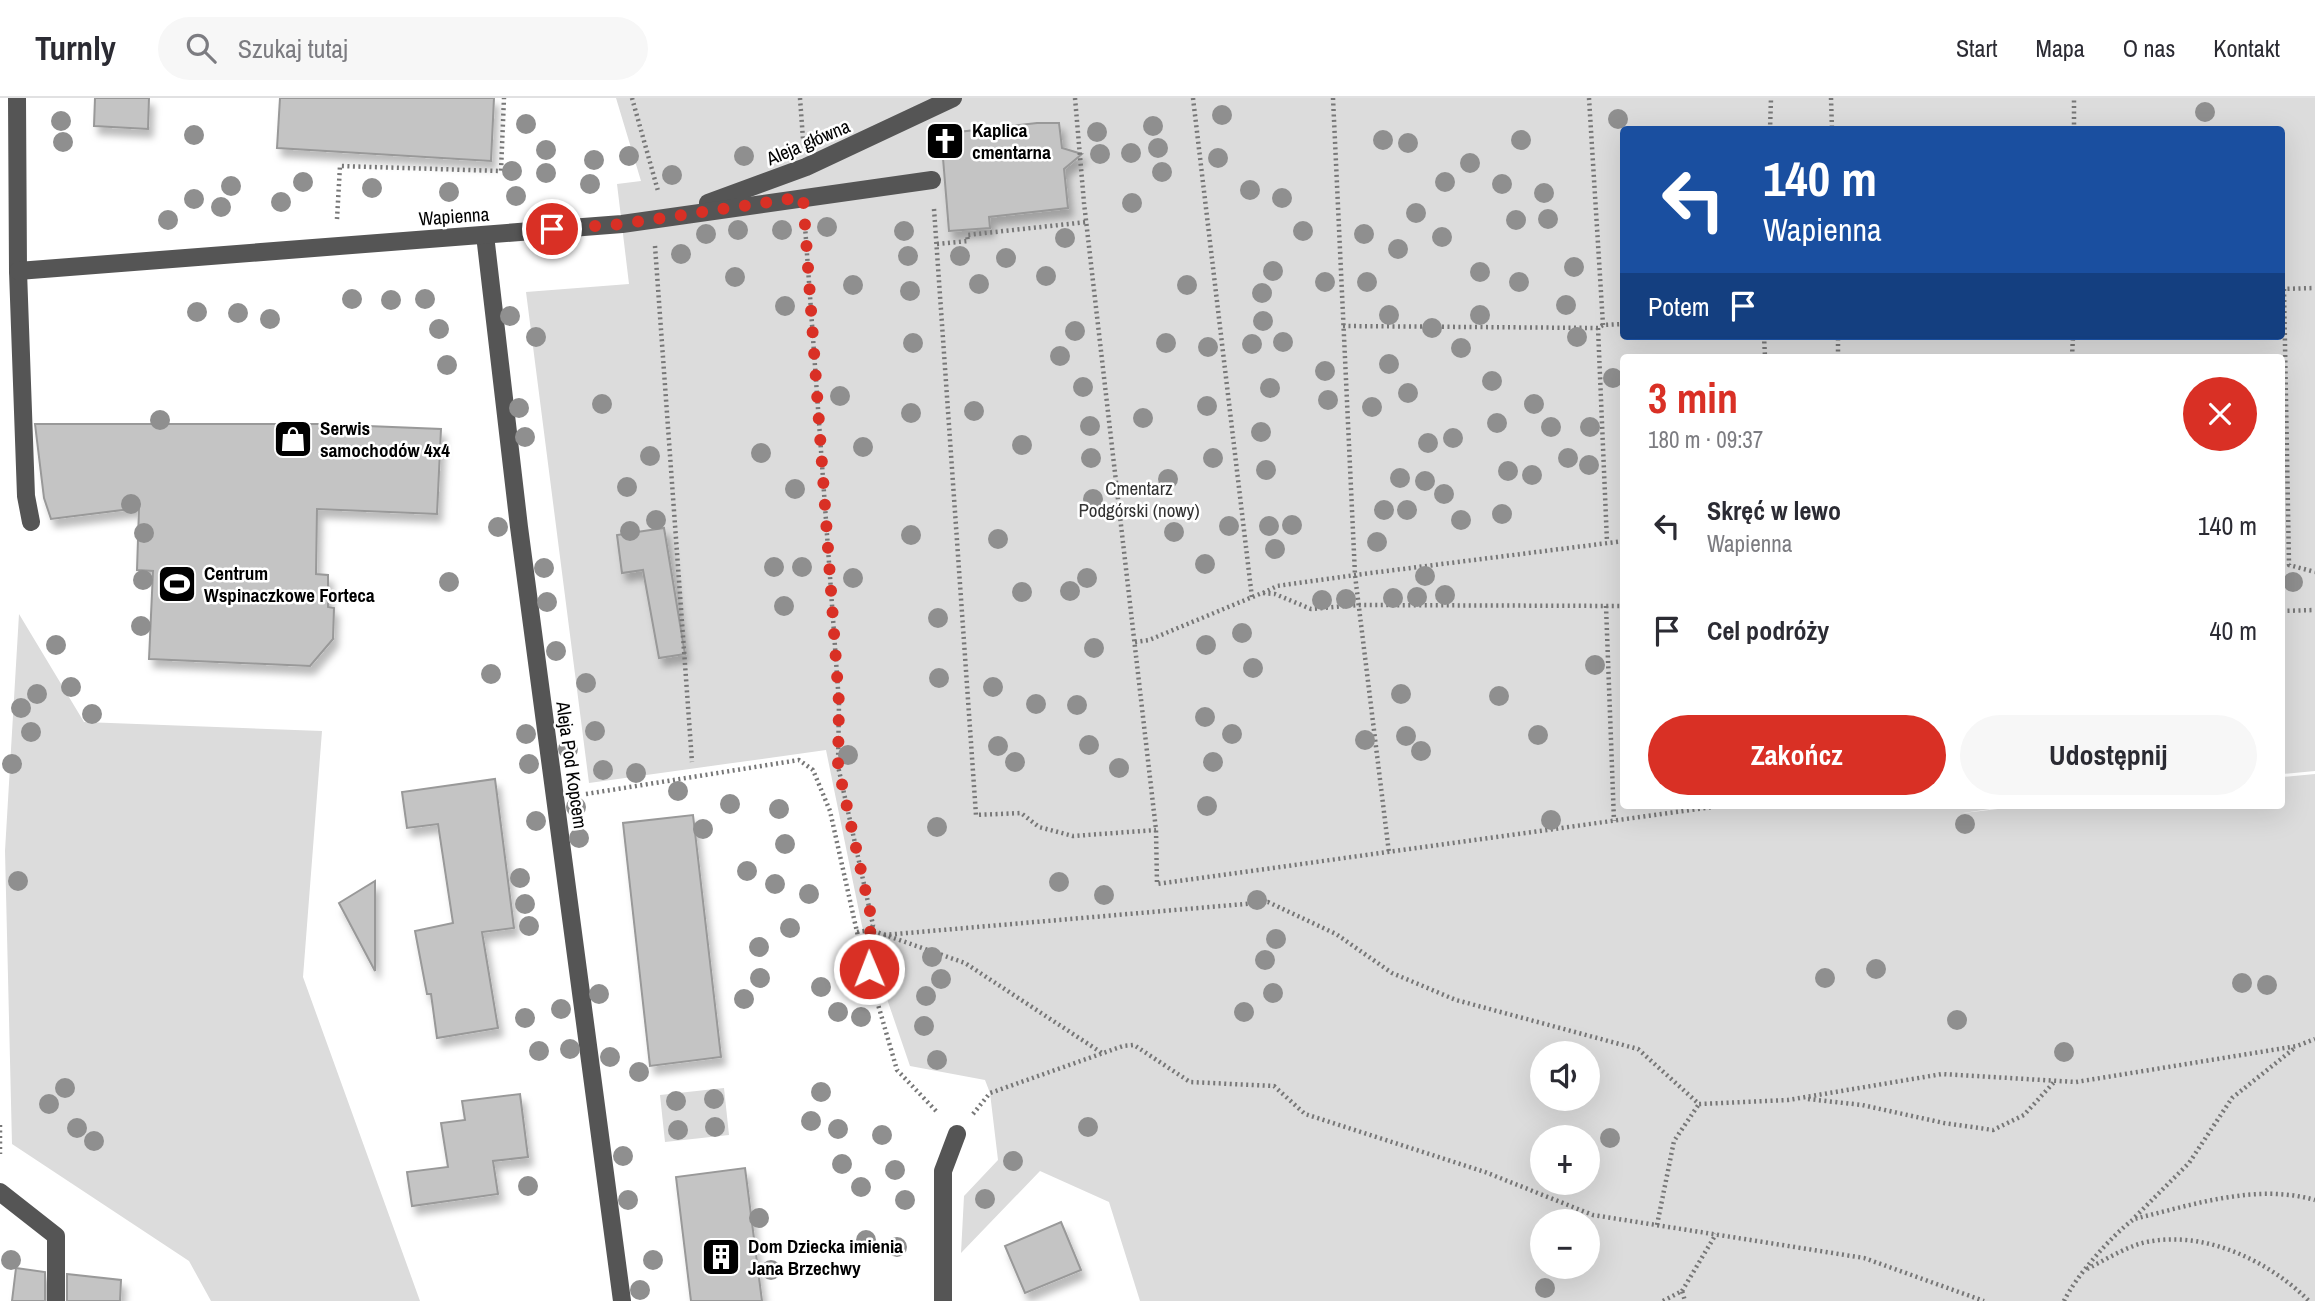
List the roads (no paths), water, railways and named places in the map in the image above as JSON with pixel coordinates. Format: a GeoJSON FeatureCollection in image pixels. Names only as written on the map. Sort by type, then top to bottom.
{"type":"FeatureCollection","features":[{"type":"Feature","properties":{"kind":"street"},"geometry":{"type":"LineString","coordinates":[[17,98],[18,271],[26,496],[31,522]]}},
{"type":"Feature","properties":{"kind":"street","name":"Aleja główna"},"geometry":{"type":"LineString","coordinates":[[664,217],[806,167],[953,98]]}},
{"type":"Feature","properties":{"kind":"street","name":"Wapienna"},"geometry":{"type":"LineString","coordinates":[[18,271],[622,224],[932,180]]}},
{"type":"Feature","properties":{"kind":"street","name":"Aleja Pod Kopcem"},"geometry":{"type":"LineString","coordinates":[[485,235],[522,553],[622,1301]]}},
{"type":"Feature","properties":{"kind":"street"},"geometry":{"type":"LineString","coordinates":[[943,1301],[943,1171],[957,1134]]}},
{"type":"Feature","properties":{"kind":"street"},"geometry":{"type":"LineString","coordinates":[[0,1192],[57,1236],[56,1301]]}},
{"type":"Feature","properties":{"kind":"place","name":"Kaplica cmentarna"},"geometry":{"type":"Point","coordinates":[945,141]}},
{"type":"Feature","properties":{"kind":"place","name":"Serwis samochodów 4x4"},"geometry":{"type":"Point","coordinates":[293,439]}},
{"type":"Feature","properties":{"kind":"place","name":"Centrum Wspinaczkowe Forteca"},"geometry":{"type":"Point","coordinates":[177,584]}},
{"type":"Feature","properties":{"kind":"place","name":"Dom Dziecka imienia Jana Brzechwy"},"geometry":{"type":"Point","coordinates":[721,1257]}},
{"type":"Feature","properties":{"kind":"park label","name":"Cmentarz Podgórski (nowy)"},"geometry":{"type":"Point","coordinates":[1139,499]}}]}
